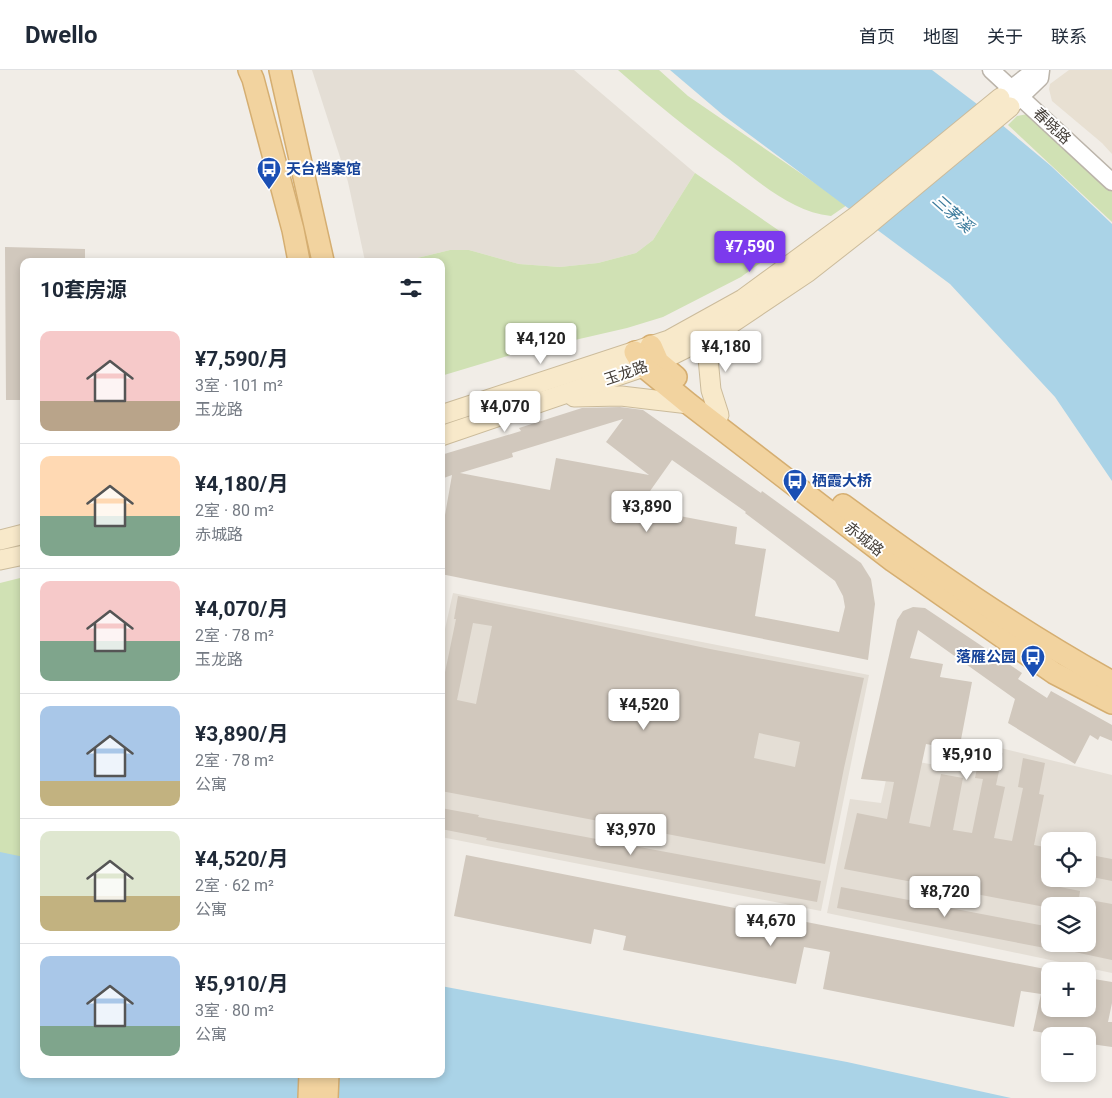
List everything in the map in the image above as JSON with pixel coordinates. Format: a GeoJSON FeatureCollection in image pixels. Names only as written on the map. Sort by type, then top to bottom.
{"type":"FeatureCollection","features":[{"type":"Feature","properties":{"kind":"main road"},"geometry":{"type":"LineString","coordinates":[[248,70],[253,79],[298,258]]}},
{"type":"Feature","properties":{"kind":"main road"},"geometry":{"type":"LineString","coordinates":[[280,70],[303,165],[322,258]]}},
{"type":"Feature","properties":{"kind":"main road"},"geometry":{"type":"LineString","coordinates":[[862,221],[1010,98]]}},
{"type":"Feature","properties":{"kind":"main road","name":"玉龙路"},"geometry":{"type":"LineString","coordinates":[[445,435],[558,397],[647,357],[720,331],[808,272],[862,221]]}},
{"type":"Feature","properties":{"kind":"main road","name":"玉龙路"},"geometry":{"type":"LineString","coordinates":[[445,414],[515,391],[647,357],[669,340],[743,299],[862,221]]}},
{"type":"Feature","properties":{"kind":"main road"},"geometry":{"type":"LineString","coordinates":[[719,415],[711,390],[708,358],[720,331]]}},
{"type":"Feature","properties":{"kind":"main road","name":"赤城路"},"geometry":{"type":"LineString","coordinates":[[647,357],[689,404],[893,561],[1054,673],[1112,702]]}},
{"type":"Feature","properties":{"kind":"main road","name":"赤城路"},"geometry":{"type":"LineString","coordinates":[[647,357],[719,415],[941,575],[1064,655],[1112,682]]}},
{"type":"Feature","properties":{"kind":"main road"},"geometry":{"type":"LineString","coordinates":[[445,401],[515,391]]}},
{"type":"Feature","properties":{"kind":"main road"},"geometry":{"type":"LineString","coordinates":[[558,397],[621,396],[689,404]]}},
{"type":"Feature","properties":{"kind":"main road"},"geometry":{"type":"LineString","coordinates":[[0,540],[20,535]]}},
{"type":"Feature","properties":{"kind":"main road"},"geometry":{"type":"LineString","coordinates":[[0,560],[20,555]]}},
{"type":"Feature","properties":{"kind":"main road"},"geometry":{"type":"LineString","coordinates":[[310,1078],[310,1098]]}},
{"type":"Feature","properties":{"kind":"main road"},"geometry":{"type":"LineString","coordinates":[[327,1098],[328,1078]]}},
{"type":"Feature","properties":{"kind":"street","name":"春晓路"},"geometry":{"type":"LineString","coordinates":[[992,70],[1010,98],[1112,182]]}},
{"type":"Feature","properties":{"kind":"street"},"geometry":{"type":"LineString","coordinates":[[1010,98],[1040,78],[1041,70]]}},
{"type":"Feature","properties":{"kind":"shaded area"},"geometry":{"type":"Polygon","coordinates":[[[312,70],[574,70],[695,173],[653,240],[636,253],[598,263],[560,267],[519,264],[469,250],[450,250],[417,258],[364,258],[348,182],[312,70]]]}},
{"type":"Feature","properties":{"kind":"shaded area"},"geometry":{"type":"Polygon","coordinates":[[[1069,70],[1112,70],[1112,154],[1102,143],[1052,101],[1049,89],[1050,84],[1069,70]]]}},
{"type":"Feature","properties":{"kind":"shaded area"},"geometry":{"type":"Polygon","coordinates":[[[453,593],[869,675],[821,911],[445,838],[445,629],[453,593]]]}},
{"type":"Feature","properties":{"kind":"shaded area"},"geometry":{"type":"Polygon","coordinates":[[[980,743],[1112,775],[1112,973],[1096,970],[1096,962],[1060,962],[827,913],[850,799],[881,803],[891,757],[974,772],[980,743]]]}},
{"type":"Feature","properties":{"kind":"green space"},"geometry":{"type":"Polygon","coordinates":[[[618,70],[659,70],[688,96],[847,205],[831,216],[803,209],[777,195],[686,127],[618,70]]]}},
{"type":"Feature","properties":{"kind":"green space"},"geometry":{"type":"Polygon","coordinates":[[[1033,113],[1112,191],[1112,222],[1008,125],[1017,116],[1033,113]]]}},
{"type":"Feature","properties":{"kind":"green space"},"geometry":{"type":"Polygon","coordinates":[[[695,173],[781,232],[782,247],[741,277],[663,317],[627,328],[514,354],[445,375],[445,258],[417,258],[450,250],[469,250],[519,264],[560,267],[598,263],[636,253],[653,240],[695,173]]]}},
{"type":"Feature","properties":{"kind":"green space"},"geometry":{"type":"Polygon","coordinates":[[[20,578],[20,1078],[0,1098],[0,583],[20,578]]]}},
{"type":"Feature","properties":{"kind":"water","name":"三茅溪"},"geometry":{"type":"Polygon","coordinates":[[[670,70],[932,70],[977,104],[1051,166],[1112,224],[1112,481],[1055,397],[950,284],[723,115],[670,70]]]}},
{"type":"Feature","properties":{"kind":"water"},"geometry":{"type":"Polygon","coordinates":[[[0,852],[20,856],[20,1078],[445,1078],[445,987],[847,1062],[1011,1098],[0,1098],[0,852]]]}},
{"type":"Feature","properties":{"kind":"building"},"geometry":{"type":"Polygon","coordinates":[[[5,247],[85,249],[85,258],[20,258],[20,400],[6,400],[5,247]]]}},
{"type":"Feature","properties":{"kind":"building"},"geometry":{"type":"Polygon","coordinates":[[[620,407],[643,410],[761,493],[762,491],[861,563],[871,579],[875,604],[868,660],[445,575],[445,515],[452,475],[445,478],[445,454],[521,431],[519,428],[582,408],[620,407]],[[623,419],[512,453],[513,457],[460,473],[550,490],[556,458],[649,475],[606,442],[623,419]],[[672,460],[638,508],[737,527],[735,544],[766,549],[755,616],[839,632],[845,607],[843,596],[835,581],[746,512],[672,460]]]}},
{"type":"Feature","properties":{"kind":"building"},"geometry":{"type":"Polygon","coordinates":[[[458,596],[710,649],[864,678],[825,864],[445,792],[445,673],[456,619],[454,619],[458,596]],[[473,623],[457,700],[476,704],[492,626],[473,623]],[[759,733],[754,758],[795,767],[800,742],[759,733]]]}},
{"type":"Feature","properties":{"kind":"building"},"geometry":{"type":"Polygon","coordinates":[[[913,607],[925,608],[1022,673],[1018,679],[1047,698],[1051,691],[1112,725],[1112,741],[1100,736],[1098,740],[1090,735],[1075,764],[1008,723],[1015,699],[918,630],[910,658],[943,664],[940,677],[972,682],[959,750],[926,744],[909,823],[930,827],[941,774],[963,778],[953,830],[972,833],[983,779],[975,778],[981,749],[1003,753],[996,785],[1005,787],[994,838],[1012,841],[1023,788],[1018,787],[1023,758],[1045,763],[1039,794],[1044,795],[1034,845],[1041,846],[1041,887],[1060,887],[1080,891],[1079,897],[1041,897],[1041,906],[844,869],[857,813],[887,819],[894,782],[861,779],[897,620],[903,611],[913,607]]]}},
{"type":"Feature","properties":{"kind":"building"},"geometry":{"type":"Polygon","coordinates":[[[445,809],[479,815],[478,817],[821,881],[817,902],[486,840],[487,838],[445,830],[445,809]]]}},
{"type":"Feature","properties":{"kind":"building"},"geometry":{"type":"Polygon","coordinates":[[[466,855],[1041,968],[1041,994],[1021,991],[1014,1027],[823,989],[830,952],[826,951],[804,947],[796,984],[623,950],[626,936],[594,929],[591,944],[454,916],[466,855]]]}},
{"type":"Feature","properties":{"kind":"building"},"geometry":{"type":"Polygon","coordinates":[[[1096,856],[1112,859],[1112,881],[1096,878],[1096,856]]]}},
{"type":"Feature","properties":{"kind":"building"},"geometry":{"type":"Polygon","coordinates":[[[841,887],[1041,925],[1041,947],[837,908],[841,887]]]}},
{"type":"Feature","properties":{"kind":"building"},"geometry":{"type":"Polygon","coordinates":[[[1096,901],[1112,904],[1112,960],[1075,952],[1096,952],[1096,901]]]}},
{"type":"Feature","properties":{"kind":"building"},"geometry":{"type":"Polygon","coordinates":[[[1096,979],[1112,982],[1112,1003],[1108,1022],[1112,1022],[1112,1047],[1096,1045],[1096,1027],[1041,1027],[1041,1032],[1033,1031],[1041,994],[1041,1017],[1096,1017],[1096,979]]]}},
{"type":"Feature","properties":{"kind":"place","name":"天台档案馆"},"geometry":{"type":"Point","coordinates":[269,190]}},
{"type":"Feature","properties":{"kind":"place","name":"栖霞大桥"},"geometry":{"type":"Point","coordinates":[795,502]}},
{"type":"Feature","properties":{"kind":"place","name":"落雁公园"},"geometry":{"type":"Point","coordinates":[1033,678]}}]}
